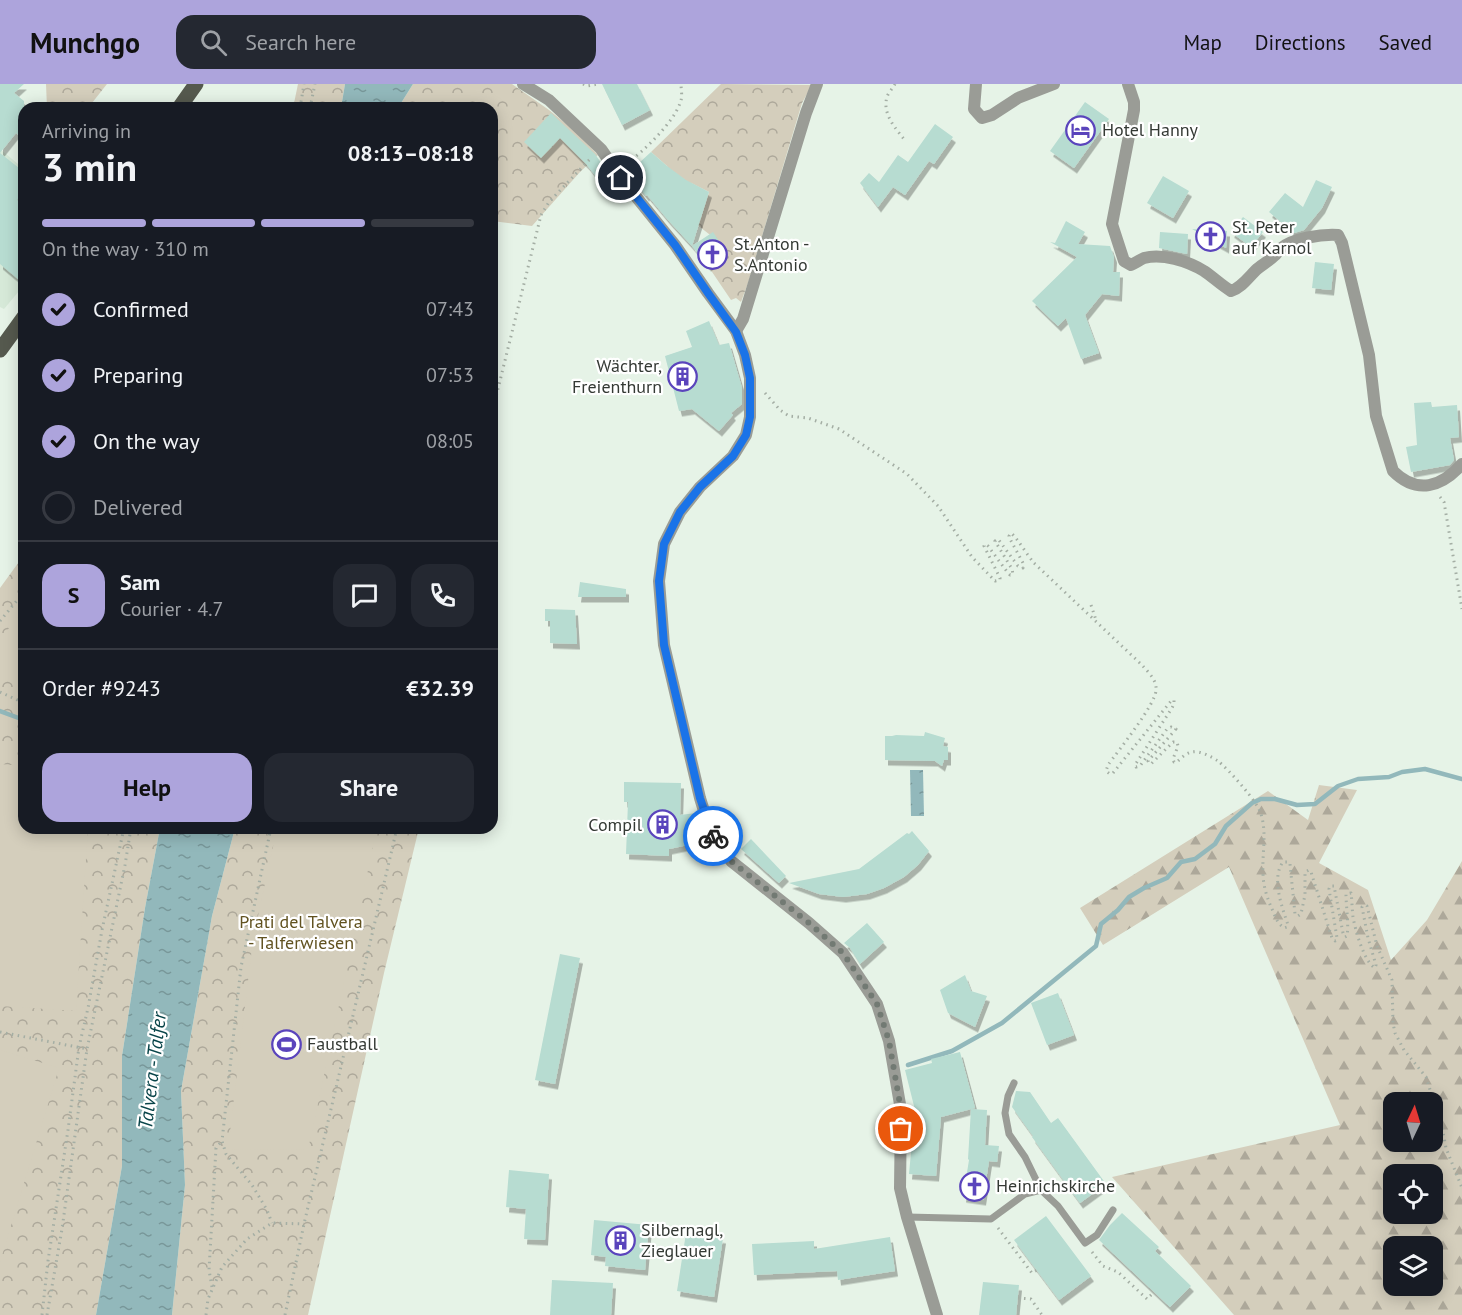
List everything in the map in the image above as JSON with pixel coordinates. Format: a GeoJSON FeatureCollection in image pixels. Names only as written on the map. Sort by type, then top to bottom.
{"type":"FeatureCollection","features":[{"type":"Feature","properties":{"kind":"main road"},"geometry":{"type":"LineString","coordinates":[[182,102],[196,84]]}},
{"type":"Feature","properties":{"kind":"main road"},"geometry":{"type":"LineString","coordinates":[[0,350],[18,325]]}},
{"type":"Feature","properties":{"kind":"street"},"geometry":{"type":"LineString","coordinates":[[523,84],[549,100],[601,149],[675,245],[736,332],[745,355],[750,378],[750,417],[746,435],[733,456],[700,487],[680,512],[664,544],[659,581],[664,645],[700,798],[711,834],[731,861],[843,953],[877,1004],[889,1041],[901,1110],[900,1188],[906,1217],[937,1315]]}},
{"type":"Feature","properties":{"kind":"street"},"geometry":{"type":"LineString","coordinates":[[736,332],[743,320],[806,113],[817,84]]}},
{"type":"Feature","properties":{"kind":"street"},"geometry":{"type":"LineString","coordinates":[[976,84],[974,109],[982,118],[992,115],[1018,98],[1054,84]]}},
{"type":"Feature","properties":{"kind":"street"},"geometry":{"type":"LineString","coordinates":[[1128,84],[1134,110],[1112,224],[1124,261],[1131,265],[1143,258],[1156,256],[1171,258],[1192,264],[1231,291],[1243,284],[1282,248],[1324,234],[1338,235],[1342,243],[1369,355],[1376,416],[1393,471],[1400,477],[1418,485],[1435,485],[1453,474],[1462,464]]}},
{"type":"Feature","properties":{"kind":"lane"},"geometry":{"type":"LineString","coordinates":[[1014,1083],[1008,1096],[1005,1113],[1009,1134],[1025,1157],[1041,1190],[1058,1206],[1085,1243],[1097,1235],[1113,1210]]}},
{"type":"Feature","properties":{"kind":"lane"},"geometry":{"type":"LineString","coordinates":[[906,1217],[991,1219],[1025,1194],[1041,1190]]}},
{"type":"Feature","properties":{"kind":"path"},"geometry":{"type":"LineString","coordinates":[[301,102],[304,84]]}},
{"type":"Feature","properties":{"kind":"path"},"geometry":{"type":"LineString","coordinates":[[311,102],[315,84]]}},
{"type":"Feature","properties":{"kind":"path"},"geometry":{"type":"LineString","coordinates":[[583,84],[587,86],[598,84]]}},
{"type":"Feature","properties":{"kind":"path"},"geometry":{"type":"LineString","coordinates":[[615,170],[645,148],[676,115],[682,100],[681,84]]}},
{"type":"Feature","properties":{"kind":"path"},"geometry":{"type":"LineString","coordinates":[[895,84],[887,97],[886,110],[893,126],[904,139]]}},
{"type":"Feature","properties":{"kind":"path"},"geometry":{"type":"LineString","coordinates":[[498,389],[541,215],[549,202],[601,149]]}},
{"type":"Feature","properties":{"kind":"path"},"geometry":{"type":"LineString","coordinates":[[762,387],[773,403],[789,416],[808,418],[839,429],[907,474],[938,506],[972,557],[995,581],[1000,578],[984,546],[985,544],[988,546],[1008,573],[1013,574],[1012,568],[994,541],[998,539],[1018,566],[1023,568],[1023,563],[1009,536],[1014,535],[1034,563],[1142,665],[1155,682],[1157,691],[1151,705],[1106,771],[1113,773],[1170,700],[1174,700],[1174,704],[1136,763],[1136,767],[1140,766],[1167,729],[1171,727],[1176,729],[1148,761],[1149,764],[1152,764],[1173,742],[1177,742],[1174,762],[1192,752],[1199,752],[1213,758],[1229,771],[1259,807],[1262,815],[1263,881],[1279,924],[1284,928],[1288,925],[1279,899],[1278,888],[1279,867],[1286,861],[1289,862],[1291,870],[1294,914],[1298,916],[1301,914],[1305,895],[1305,872],[1309,870],[1334,941],[1337,938],[1330,886],[1334,886],[1345,937],[1348,934],[1347,894],[1350,893],[1355,926],[1370,965],[1375,968],[1362,907],[1367,906],[1377,945],[1392,980],[1395,1033],[1404,1050],[1426,1077],[1440,1116],[1446,1148],[1462,1188]]}},
{"type":"Feature","properties":{"kind":"path"},"geometry":{"type":"LineString","coordinates":[[1435,485],[1436,492],[1444,502],[1462,609]]}},
{"type":"Feature","properties":{"kind":"path"},"geometry":{"type":"LineString","coordinates":[[0,621],[18,598]]}},
{"type":"Feature","properties":{"kind":"path"},"geometry":{"type":"LineString","coordinates":[[1091,605],[1096,622]]}},
{"type":"Feature","properties":{"kind":"path"},"geometry":{"type":"LineString","coordinates":[[0,692],[18,700]]}},
{"type":"Feature","properties":{"kind":"path"},"geometry":{"type":"LineString","coordinates":[[42,1315],[79,1047],[123,834]]}},
{"type":"Feature","properties":{"kind":"path"},"geometry":{"type":"LineString","coordinates":[[47,1315],[62,1229],[87,1049],[130,834]]}},
{"type":"Feature","properties":{"kind":"path"},"geometry":{"type":"LineString","coordinates":[[270,834],[241,967],[222,1141],[226,1154],[252,1185],[272,1223]]}},
{"type":"Feature","properties":{"kind":"path"},"geometry":{"type":"LineString","coordinates":[[285,1315],[304,1224],[396,834]]}},
{"type":"Feature","properties":{"kind":"path"},"geometry":{"type":"LineString","coordinates":[[0,1032],[87,1049]]}},
{"type":"Feature","properties":{"kind":"path"},"geometry":{"type":"LineString","coordinates":[[213,1289],[209,1270],[216,1148],[222,1141]]}},
{"type":"Feature","properties":{"kind":"path"},"geometry":{"type":"LineString","coordinates":[[991,1219],[1032,1273],[1037,1270]]}},
{"type":"Feature","properties":{"kind":"path"},"geometry":{"type":"LineString","coordinates":[[206,1315],[208,1299],[222,1267],[247,1239],[272,1223],[304,1224]]}},
{"type":"Feature","properties":{"kind":"path"},"geometry":{"type":"LineString","coordinates":[[1085,1243],[1103,1266],[1118,1272],[1147,1299],[1154,1292]]}},
{"type":"Feature","properties":{"kind":"path"},"geometry":{"type":"LineString","coordinates":[[1017,1298],[1031,1299],[1042,1315]]}},
{"type":"Feature","properties":{"kind":"shaded area"},"geometry":{"type":"Polygon","coordinates":[[[0,149],[18,164],[18,292],[4,309],[0,307],[0,149]]]}},
{"type":"Feature","properties":{"kind":"green space"},"geometry":{"type":"Polygon","coordinates":[[[46,84],[107,84],[93,102],[47,102],[46,84]]]}},
{"type":"Feature","properties":{"kind":"green space"},"geometry":{"type":"Polygon","coordinates":[[[298,84],[345,84],[342,102],[294,102],[298,84]]]}},
{"type":"Feature","properties":{"kind":"green space"},"geometry":{"type":"Polygon","coordinates":[[[413,84],[512,84],[575,131],[598,155],[532,226],[498,222],[498,102],[402,102],[413,84]]]}},
{"type":"Feature","properties":{"kind":"green space"},"geometry":{"type":"Polygon","coordinates":[[[721,84],[812,85],[802,103],[741,302],[736,298],[731,300],[708,266],[726,252],[718,241],[696,224],[701,218],[709,192],[691,183],[681,195],[667,166],[651,152],[721,84]]]}},
{"type":"Feature","properties":{"kind":"green space"},"geometry":{"type":"Polygon","coordinates":[[[18,563],[18,834],[159,834],[122,1056],[122,1166],[96,1315],[0,1315],[0,588],[18,563]]]}},
{"type":"Feature","properties":{"kind":"green space"},"geometry":{"type":"Polygon","coordinates":[[[18,616],[18,683],[0,674],[0,640],[18,616]]]}},
{"type":"Feature","properties":{"kind":"green space"},"geometry":{"type":"Polygon","coordinates":[[[0,764],[18,766],[18,834],[88,834],[76,1011],[0,1006],[0,764]]]}},
{"type":"Feature","properties":{"kind":"green space"},"geometry":{"type":"Polygon","coordinates":[[[1319,785],[1357,790],[1319,863],[1368,890],[1391,960],[1427,920],[1462,861],[1462,1315],[1234,1315],[1112,1177],[1340,1125],[1229,867],[1103,945],[1080,908],[1268,791],[1308,820],[1319,785]]]}},
{"type":"Feature","properties":{"kind":"green space","name":"Prati del Talvera - Talferwiesen"},"geometry":{"type":"Polygon","coordinates":[[[233,834],[418,834],[384,973],[308,1315],[172,1315],[185,1185],[181,1091],[212,916],[233,834]]]}},
{"type":"Feature","properties":{"kind":"green space","name":"Faustball"},"geometry":{"type":"Polygon","coordinates":[[[276,834],[376,834],[308,1150],[228,1149],[253,939],[276,834]]]}},
{"type":"Feature","properties":{"kind":"green space"},"geometry":{"type":"Polygon","coordinates":[[[0,1050],[59,1068],[0,1262],[0,1050]]]}},
{"type":"Feature","properties":{"kind":"water"},"geometry":{"type":"Polygon","coordinates":[[[345,84],[413,84],[402,102],[342,102],[345,84]]]}},
{"type":"Feature","properties":{"kind":"water"},"geometry":{"type":"Polygon","coordinates":[[[910,770],[923,770],[924,816],[911,816],[910,770]]]}},
{"type":"Feature","properties":{"kind":"water","name":"Talvera - Talfer"},"geometry":{"type":"Polygon","coordinates":[[[159,834],[233,834],[212,916],[181,1091],[185,1185],[172,1315],[96,1315],[122,1166],[122,1056],[159,834]]]}},
{"type":"Feature","properties":{"kind":"building"},"geometry":{"type":"Polygon","coordinates":[[[0,84],[24,84],[14,93],[24,101],[18,102],[18,135],[16,133],[0,153],[0,84]]]}},
{"type":"Feature","properties":{"kind":"building"},"geometry":{"type":"Polygon","coordinates":[[[602,84],[637,84],[650,110],[622,125],[602,84]]]}},
{"type":"Feature","properties":{"kind":"building"},"geometry":{"type":"Polygon","coordinates":[[[1085,102],[1109,119],[1074,168],[1050,151],[1085,102]]]}},
{"type":"Feature","properties":{"kind":"building"},"geometry":{"type":"Polygon","coordinates":[[[551,113],[595,154],[617,186],[608,192],[587,165],[560,138],[541,158],[524,142],[551,113]]]}},
{"type":"Feature","properties":{"kind":"building"},"geometry":{"type":"Polygon","coordinates":[[[935,124],[953,137],[934,164],[929,161],[905,195],[893,187],[878,207],[860,183],[869,173],[879,182],[898,155],[908,162],[935,124]]]}},
{"type":"Feature","properties":{"kind":"building"},"geometry":{"type":"Polygon","coordinates":[[[651,152],[686,180],[709,192],[692,246],[628,173],[651,152]]]}},
{"type":"Feature","properties":{"kind":"building"},"geometry":{"type":"Polygon","coordinates":[[[0,153],[18,167],[18,279],[0,264],[0,153]]]}},
{"type":"Feature","properties":{"kind":"building"},"geometry":{"type":"Polygon","coordinates":[[[1163,176],[1189,191],[1173,218],[1147,203],[1163,176]]]}},
{"type":"Feature","properties":{"kind":"building"},"geometry":{"type":"Polygon","coordinates":[[[1316,180],[1332,187],[1322,208],[1304,230],[1294,233],[1269,212],[1285,193],[1303,207],[1316,180]]]}},
{"type":"Feature","properties":{"kind":"building"},"geometry":{"type":"Polygon","coordinates":[[[1243,217],[1263,232],[1251,247],[1231,232],[1243,217]]]}},
{"type":"Feature","properties":{"kind":"building"},"geometry":{"type":"Polygon","coordinates":[[[1066,221],[1085,232],[1078,244],[1110,246],[1114,257],[1113,272],[1120,272],[1119,296],[1102,294],[1085,315],[1099,353],[1081,359],[1066,318],[1058,326],[1032,301],[1077,257],[1050,242],[1055,243],[1066,221]]]}},
{"type":"Feature","properties":{"kind":"building","name":"St. Peter auf Karnol"},"geometry":{"type":"Polygon","coordinates":[[[1192,229],[1227,231],[1226,248],[1192,229]]]}},
{"type":"Feature","properties":{"kind":"building"},"geometry":{"type":"Polygon","coordinates":[[[713,232],[726,252],[708,266],[692,246],[713,232]]]}},
{"type":"Feature","properties":{"kind":"building"},"geometry":{"type":"Polygon","coordinates":[[[1160,232],[1188,234],[1187,254],[1159,248],[1160,232]]]}},
{"type":"Feature","properties":{"kind":"building"},"geometry":{"type":"Polygon","coordinates":[[[1315,262],[1334,264],[1331,290],[1312,288],[1315,262]]]}},
{"type":"Feature","properties":{"kind":"building","name":"Wächter, Freienthurn"},"geometry":{"type":"Polygon","coordinates":[[[709,321],[719,345],[729,343],[742,388],[742,404],[731,413],[733,415],[719,431],[692,409],[679,411],[665,356],[692,347],[686,331],[709,321]]]}},
{"type":"Feature","properties":{"kind":"building"},"geometry":{"type":"Polygon","coordinates":[[[1431,402],[1432,407],[1457,405],[1459,437],[1450,438],[1454,460],[1450,465],[1411,472],[1406,447],[1417,445],[1414,403],[1431,402]]]}},
{"type":"Feature","properties":{"kind":"building"},"geometry":{"type":"Polygon","coordinates":[[[580,582],[626,589],[626,597],[578,597],[580,582]]]}},
{"type":"Feature","properties":{"kind":"building"},"geometry":{"type":"Polygon","coordinates":[[[545,609],[575,610],[577,644],[550,643],[550,621],[545,621],[545,609]]]}},
{"type":"Feature","properties":{"kind":"building"},"geometry":{"type":"Polygon","coordinates":[[[925,732],[945,738],[943,746],[948,747],[948,760],[944,760],[942,766],[935,761],[885,760],[885,736],[924,736],[925,732]]]}},
{"type":"Feature","properties":{"kind":"building","name":"Compil"},"geometry":{"type":"Polygon","coordinates":[[[624,782],[681,783],[680,815],[696,813],[700,843],[697,843],[694,849],[688,845],[669,849],[669,856],[626,854],[628,802],[624,802],[624,782]]]}},
{"type":"Feature","properties":{"kind":"building"},"geometry":{"type":"Polygon","coordinates":[[[912,831],[929,851],[904,877],[884,888],[867,894],[843,897],[819,894],[789,883],[859,869],[912,831]]]}},
{"type":"Feature","properties":{"kind":"building"},"geometry":{"type":"Polygon","coordinates":[[[751,839],[786,876],[779,883],[741,849],[751,839]]]}},
{"type":"Feature","properties":{"kind":"building"},"geometry":{"type":"Polygon","coordinates":[[[867,923],[884,942],[860,964],[844,943],[867,923]]]}},
{"type":"Feature","properties":{"kind":"building"},"geometry":{"type":"Polygon","coordinates":[[[560,954],[580,958],[555,1084],[535,1080],[560,954]]]}},
{"type":"Feature","properties":{"kind":"building"},"geometry":{"type":"Polygon","coordinates":[[[965,975],[971,991],[987,996],[975,1027],[948,1013],[940,990],[965,975]]]}},
{"type":"Feature","properties":{"kind":"building"},"geometry":{"type":"Polygon","coordinates":[[[1058,993],[1074,1035],[1047,1045],[1031,1003],[1058,993]]]}},
{"type":"Feature","properties":{"kind":"building"},"geometry":{"type":"Polygon","coordinates":[[[960,1052],[975,1108],[941,1117],[936,1176],[909,1174],[915,1110],[905,1070],[932,1063],[931,1059],[960,1052]]]}},
{"type":"Feature","properties":{"kind":"building"},"geometry":{"type":"Polygon","coordinates":[[[1016,1091],[1030,1092],[1051,1123],[1058,1118],[1106,1184],[1080,1203],[1012,1107],[1016,1091]]]}},
{"type":"Feature","properties":{"kind":"building"},"geometry":{"type":"Polygon","coordinates":[[[971,1109],[987,1110],[985,1145],[999,1146],[997,1162],[989,1161],[983,1200],[963,1197],[969,1160],[971,1109]]]}},
{"type":"Feature","properties":{"kind":"building"},"geometry":{"type":"Polygon","coordinates":[[[509,1170],[549,1174],[545,1240],[524,1239],[526,1209],[506,1207],[509,1170]]]}},
{"type":"Feature","properties":{"kind":"building"},"geometry":{"type":"Polygon","coordinates":[[[1122,1213],[1159,1247],[1155,1251],[1191,1286],[1170,1307],[1099,1240],[1122,1213]]]}},
{"type":"Feature","properties":{"kind":"building"},"geometry":{"type":"Polygon","coordinates":[[[1046,1216],[1091,1276],[1059,1300],[1014,1240],[1046,1216]]]}},
{"type":"Feature","properties":{"kind":"building","name":"Silbernagl, Zieglauer"},"geometry":{"type":"Polygon","coordinates":[[[594,1220],[649,1225],[645,1270],[605,1266],[606,1257],[591,1255],[594,1220]]]}},
{"type":"Feature","properties":{"kind":"building"},"geometry":{"type":"Polygon","coordinates":[[[686,1233],[723,1238],[714,1297],[677,1291],[686,1233]]]}},
{"type":"Feature","properties":{"kind":"building"},"geometry":{"type":"Polygon","coordinates":[[[890,1237],[895,1271],[838,1280],[837,1271],[754,1275],[752,1244],[814,1241],[814,1249],[890,1237]]]}},
{"type":"Feature","properties":{"kind":"building"},"geometry":{"type":"Polygon","coordinates":[[[552,1280],[613,1283],[611,1315],[550,1315],[552,1280]]]}},
{"type":"Feature","properties":{"kind":"building"},"geometry":{"type":"Polygon","coordinates":[[[983,1282],[1019,1285],[1016,1315],[979,1315],[983,1282]]]}},
{"type":"Feature","properties":{"kind":"waterway"},"geometry":{"type":"LineString","coordinates":[[0,711],[18,718]]}},
{"type":"Feature","properties":{"kind":"waterway"},"geometry":{"type":"LineString","coordinates":[[908,1065],[952,1051],[1002,1023],[1096,946],[1101,924],[1129,897],[1167,878],[1181,862],[1195,859],[1215,844],[1226,826],[1252,803],[1261,799],[1275,799],[1297,805],[1315,804],[1338,786],[1358,779],[1389,777],[1402,772],[1425,769],[1462,779]]}},
{"type":"Feature","properties":{"kind":"way so far"},"geometry":{"type":"LineString","coordinates":[[713,836],[731,861],[843,953],[877,1004],[889,1041],[901,1110],[901,1129]]}},
{"type":"Feature","properties":{"kind":"place","name":"Hotel Hanny"},"geometry":{"type":"Point","coordinates":[1081,130]}},
{"type":"Feature","properties":{"kind":"place","name":"St. Peter auf Karnol"},"geometry":{"type":"Point","coordinates":[1211,237]}},
{"type":"Feature","properties":{"kind":"place","name":"St.Anton - S.Antonio"},"geometry":{"type":"Point","coordinates":[713,254]}},
{"type":"Feature","properties":{"kind":"place","name":"Wächter, Freienthurn"},"geometry":{"type":"Point","coordinates":[683,376]}},
{"type":"Feature","properties":{"kind":"place","name":"Compil"},"geometry":{"type":"Point","coordinates":[663,825]}},
{"type":"Feature","properties":{"kind":"place","name":"Faustball"},"geometry":{"type":"Point","coordinates":[286,1044]}},
{"type":"Feature","properties":{"kind":"place","name":"Heinrichskirche"},"geometry":{"type":"Point","coordinates":[975,1186]}},
{"type":"Feature","properties":{"kind":"place","name":"Silbernagl, Zieglauer"},"geometry":{"type":"Point","coordinates":[620,1240]}},
{"type":"Feature","properties":{"kind":"route"},"geometry":{"type":"LineString","coordinates":[[621,178],[675,245],[736,332],[745,355],[750,378],[750,417],[746,435],[733,456],[700,487],[680,512],[664,544],[659,581],[664,645],[700,798],[713,836]]}}]}
